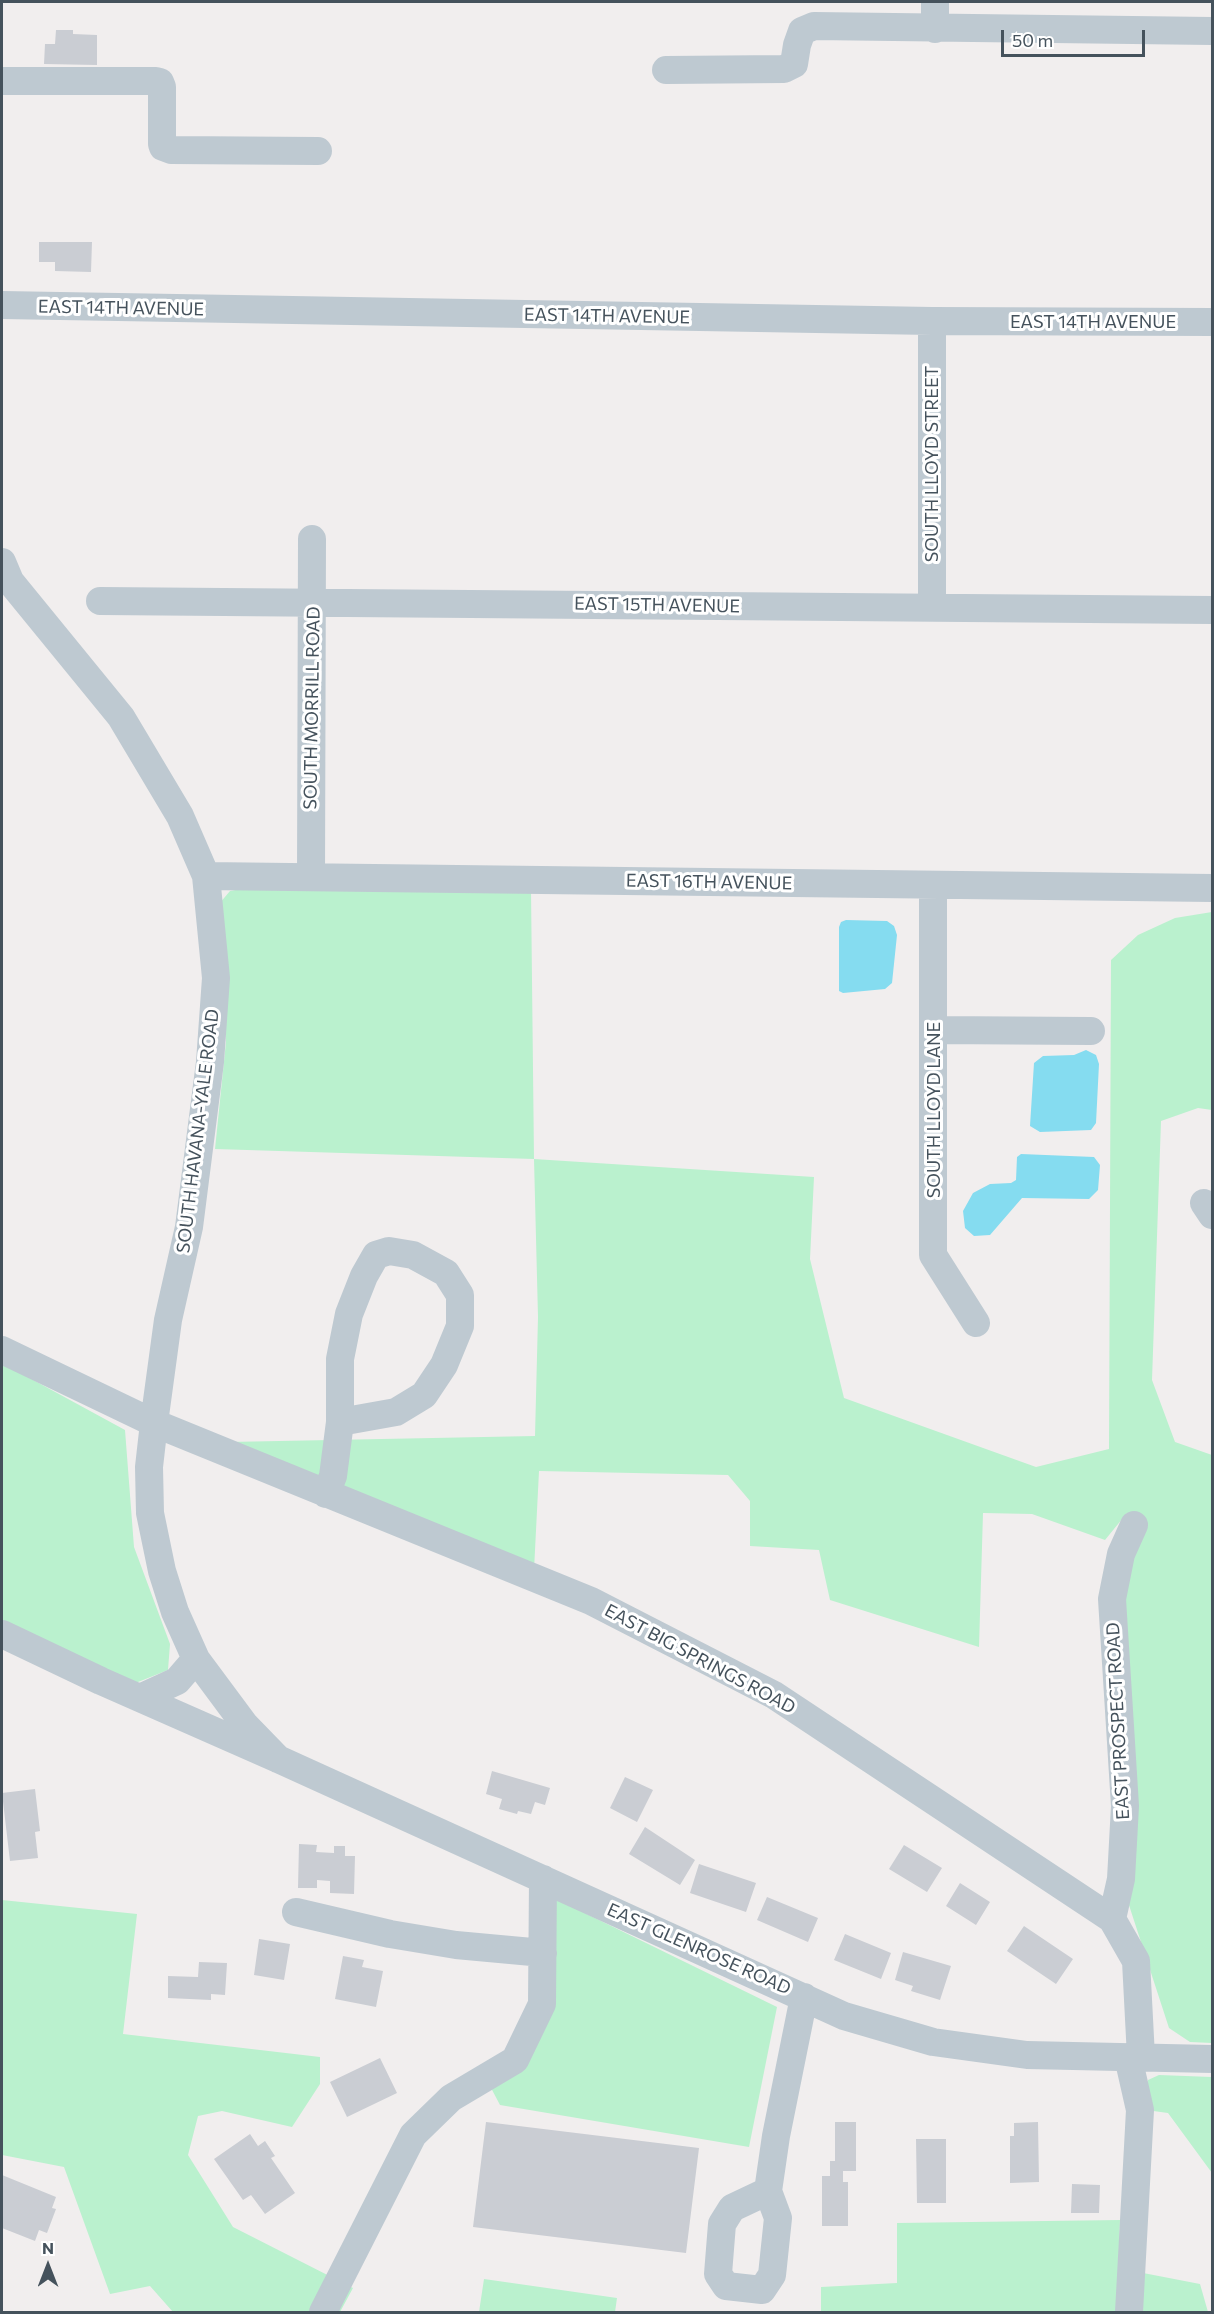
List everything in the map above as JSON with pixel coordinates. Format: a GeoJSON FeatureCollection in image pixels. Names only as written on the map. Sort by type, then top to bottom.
{"type":"FeatureCollection","features":[{"type":"Feature","properties":{"kind":"street"},"geometry":{"type":"LineString","coordinates":[[666,70],[784,69],[794,64],[802,31],[814,26],[846,28],[935,15],[1212,31]]}},
{"type":"Feature","properties":{"kind":"street"},"geometry":{"type":"LineString","coordinates":[[2,81],[156,81],[160,82],[162,87],[163,147],[171,150],[318,152]]}},
{"type":"Feature","properties":{"kind":"street","name":"EAST 14TH AVENUE"},"geometry":{"type":"LineString","coordinates":[[2,305],[932,321],[1212,322]]}},
{"type":"Feature","properties":{"kind":"street","name":"SOUTH LLOYD STREET"},"geometry":{"type":"LineString","coordinates":[[932,321],[932,608]]}},
{"type":"Feature","properties":{"kind":"street","name":"SOUTH MORRILL ROAD"},"geometry":{"type":"LineString","coordinates":[[311,876],[314,601],[312,539]]}},
{"type":"Feature","properties":{"kind":"street","name":"SOUTH HAVANA-YALE ROAD"},"geometry":{"type":"LineString","coordinates":[[2,562],[10,581],[121,717],[180,816],[206,876],[216,978],[210,1062],[189,1227],[168,1320],[154,1423],[149,1467],[150,1513],[174,1612],[196,1659],[245,1725],[278,1759]]}},
{"type":"Feature","properties":{"kind":"street","name":"EAST 15TH AVENUE"},"geometry":{"type":"LineString","coordinates":[[100,601],[1212,610]]}},
{"type":"Feature","properties":{"kind":"street","name":"EAST 16TH AVENUE"},"geometry":{"type":"LineString","coordinates":[[206,876],[1212,888]]}},
{"type":"Feature","properties":{"kind":"street","name":"SOUTH LLOYD LANE"},"geometry":{"type":"LineString","coordinates":[[933,885],[933,1255],[976,1323]]}},
{"type":"Feature","properties":{"kind":"street"},"geometry":{"type":"LineString","coordinates":[[934,1030],[1091,1031]]}},
{"type":"Feature","properties":{"kind":"street"},"geometry":{"type":"LineString","coordinates":[[326,1494],[333,1476],[340,1422],[340,1359],[349,1314],[364,1276],[376,1255],[389,1251],[412,1255],[446,1273],[460,1295],[460,1326],[444,1365],[424,1395],[396,1412],[340,1422]]}},
{"type":"Feature","properties":{"kind":"street"},"geometry":{"type":"LineString","coordinates":[[2,1350],[154,1423]]}},
{"type":"Feature","properties":{"kind":"street","name":"EAST BIG SPRINGS ROAD"},"geometry":{"type":"LineString","coordinates":[[154,1423],[591,1601],[774,1695],[1112,1919],[1136,1961],[1135,2057],[1140,2110],[1129,2313]]}},
{"type":"Feature","properties":{"kind":"street","name":"EAST PROSPECT ROAD"},"geometry":{"type":"LineString","coordinates":[[1112,1919],[1121,1879],[1125,1806],[1112,1599],[1121,1554],[1134,1525]]}},
{"type":"Feature","properties":{"kind":"street","name":"EAST GLENROSE ROAD"},"geometry":{"type":"LineString","coordinates":[[2,1634],[844,2016],[933,2042],[1027,2055],[1212,2059]]}},
{"type":"Feature","properties":{"kind":"street"},"geometry":{"type":"LineString","coordinates":[[140,1698],[177,1681],[196,1659]]}},
{"type":"Feature","properties":{"kind":"street"},"geometry":{"type":"LineString","coordinates":[[323,2313],[413,2135],[451,2098],[515,2060],[542,2004],[543,1879]]}},
{"type":"Feature","properties":{"kind":"street"},"geometry":{"type":"LineString","coordinates":[[296,1912],[390,1934],[456,1945],[543,1953]]}},
{"type":"Feature","properties":{"kind":"street"},"geometry":{"type":"LineString","coordinates":[[768,2191],[804,1997]]}},
{"type":"Feature","properties":{"kind":"green space"},"geometry":{"type":"Polygon","coordinates":[[[246,888],[531,890],[534,1159],[215,1149],[226,1042],[219,904],[230,891],[246,888]]]}},
{"type":"Feature","properties":{"kind":"green space"},"geometry":{"type":"Polygon","coordinates":[[[1212,912],[1212,1110],[1198,1108],[1161,1121],[1152,1380],[1175,1442],[1212,1455],[1212,2043],[1190,2042],[1169,2028],[1127,1899],[1122,1624],[1127,1513],[1105,1540],[1032,1514],[983,1513],[979,1647],[830,1600],[819,1550],[750,1546],[750,1501],[728,1475],[539,1471],[534,1570],[228,1442],[535,1436],[538,1317],[534,1159],[814,1177],[810,1259],[844,1398],[1036,1467],[1109,1449],[1111,960],[1138,935],[1175,918],[1212,912]]]}},
{"type":"Feature","properties":{"kind":"green space"},"geometry":{"type":"Polygon","coordinates":[[[2,1363],[125,1430],[134,1547],[170,1644],[168,1670],[133,1684],[2,1622],[2,1363]]]}},
{"type":"Feature","properties":{"kind":"green space"},"geometry":{"type":"Polygon","coordinates":[[[552,1897],[777,2007],[749,2147],[500,2105],[490,2086],[520,2067],[552,1897]]]}},
{"type":"Feature","properties":{"kind":"green space"},"geometry":{"type":"Polygon","coordinates":[[[2,1900],[137,1914],[123,2034],[320,2057],[320,2084],[292,2127],[222,2111],[198,2116],[188,2155],[233,2227],[353,2288],[340,2312],[173,2312],[150,2286],[110,2294],[64,2167],[2,2155],[2,1900]]]}},
{"type":"Feature","properties":{"kind":"green space"},"geometry":{"type":"Polygon","coordinates":[[[1159,2075],[1212,2077],[1212,2173],[1168,2113],[1146,2110],[1148,2080],[1159,2075]]]}},
{"type":"Feature","properties":{"kind":"green space"},"geometry":{"type":"Polygon","coordinates":[[[1120,2220],[1117,2312],[821,2312],[821,2287],[897,2283],[897,2223],[1120,2220]]]}},
{"type":"Feature","properties":{"kind":"green space"},"geometry":{"type":"Polygon","coordinates":[[[1138,2272],[1200,2284],[1208,2312],[1136,2312],[1138,2272]]]}},
{"type":"Feature","properties":{"kind":"green space"},"geometry":{"type":"Polygon","coordinates":[[[484,2279],[617,2298],[615,2312],[479,2312],[484,2279]]]}},
{"type":"Feature","properties":{"kind":"water"},"geometry":{"type":"Polygon","coordinates":[[[846,920],[887,921],[894,926],[897,935],[892,983],[885,989],[843,993],[839,991],[839,927],[841,922],[846,920]]]}},
{"type":"Feature","properties":{"kind":"water"},"geometry":{"type":"Polygon","coordinates":[[[1086,1050],[1096,1055],[1099,1064],[1096,1123],[1091,1130],[1040,1132],[1030,1126],[1034,1063],[1043,1056],[1074,1055],[1086,1050]]]}},
{"type":"Feature","properties":{"kind":"water"},"geometry":{"type":"Polygon","coordinates":[[[1021,1154],[1094,1157],[1100,1165],[1098,1190],[1089,1199],[1022,1198],[990,1235],[974,1236],[965,1228],[963,1211],[973,1193],[990,1184],[1011,1183],[1016,1180],[1017,1157],[1021,1154]]]}},
{"type":"Feature","properties":{"kind":"building"},"geometry":{"type":"Polygon","coordinates":[[[56,30],[73,30],[73,34],[97,35],[97,65],[44,64],[45,44],[55,44],[56,30]]]}},
{"type":"Feature","properties":{"kind":"building"},"geometry":{"type":"Polygon","coordinates":[[[39,242],[92,242],[91,272],[55,271],[55,262],[39,262],[39,242]]]}},
{"type":"Feature","properties":{"kind":"building"},"geometry":{"type":"Polygon","coordinates":[[[492,1771],[550,1788],[545,1805],[535,1802],[531,1814],[518,1811],[517,1814],[499,1809],[502,1799],[486,1794],[492,1771]]]}},
{"type":"Feature","properties":{"kind":"building"},"geometry":{"type":"Polygon","coordinates":[[[625,1777],[653,1790],[637,1822],[610,1808],[625,1777]]]}},
{"type":"Feature","properties":{"kind":"building"},"geometry":{"type":"Polygon","coordinates":[[[35,1789],[40,1831],[35,1832],[38,1858],[10,1861],[2,1793],[35,1789]]]}},
{"type":"Feature","properties":{"kind":"building"},"geometry":{"type":"Polygon","coordinates":[[[645,1827],[695,1860],[680,1885],[629,1854],[645,1827]]]}},
{"type":"Feature","properties":{"kind":"building"},"geometry":{"type":"Polygon","coordinates":[[[299,1844],[317,1845],[316,1852],[334,1853],[334,1846],[345,1846],[345,1856],[355,1856],[354,1894],[330,1893],[330,1881],[317,1880],[317,1888],[298,1888],[299,1844]]]}},
{"type":"Feature","properties":{"kind":"building"},"geometry":{"type":"Polygon","coordinates":[[[904,1845],[942,1868],[927,1892],[889,1869],[904,1845]]]}},
{"type":"Feature","properties":{"kind":"building"},"geometry":{"type":"Polygon","coordinates":[[[699,1864],[756,1883],[746,1912],[690,1893],[699,1864]]]}},
{"type":"Feature","properties":{"kind":"building"},"geometry":{"type":"Polygon","coordinates":[[[960,1883],[990,1902],[976,1925],[946,1906],[960,1883]]]}},
{"type":"Feature","properties":{"kind":"building"},"geometry":{"type":"Polygon","coordinates":[[[767,1897],[818,1918],[808,1942],[757,1920],[767,1897]]]}},
{"type":"Feature","properties":{"kind":"building"},"geometry":{"type":"Polygon","coordinates":[[[1024,1926],[1073,1959],[1056,1984],[1007,1951],[1024,1926]]]}},
{"type":"Feature","properties":{"kind":"building"},"geometry":{"type":"Polygon","coordinates":[[[845,1934],[891,1953],[881,1979],[834,1960],[845,1934]]]}},
{"type":"Feature","properties":{"kind":"building"},"geometry":{"type":"Polygon","coordinates":[[[259,1939],[290,1944],[284,1980],[254,1975],[259,1939]]]}},
{"type":"Feature","properties":{"kind":"building"},"geometry":{"type":"Polygon","coordinates":[[[903,1952],[951,1966],[940,2000],[911,1991],[913,1986],[895,1980],[903,1952]]]}},
{"type":"Feature","properties":{"kind":"building"},"geometry":{"type":"Polygon","coordinates":[[[343,1956],[364,1960],[362,1967],[383,1971],[376,2007],[335,1999],[343,1956]]]}},
{"type":"Feature","properties":{"kind":"building"},"geometry":{"type":"Polygon","coordinates":[[[199,1962],[227,1963],[225,1995],[211,1994],[211,2000],[168,1998],[168,1976],[198,1977],[199,1962]]]}},
{"type":"Feature","properties":{"kind":"building"},"geometry":{"type":"Polygon","coordinates":[[[380,2058],[397,2093],[347,2117],[330,2082],[380,2058]]]}},
{"type":"Feature","properties":{"kind":"building"},"geometry":{"type":"Polygon","coordinates":[[[486,2122],[699,2148],[686,2253],[473,2227],[486,2122]]]}},
{"type":"Feature","properties":{"kind":"building"},"geometry":{"type":"Polygon","coordinates":[[[835,2122],[856,2122],[856,2171],[843,2171],[843,2182],[848,2182],[848,2226],[822,2226],[822,2176],[830,2176],[830,2161],[835,2161],[835,2122]]]}},
{"type":"Feature","properties":{"kind":"building"},"geometry":{"type":"Polygon","coordinates":[[[1038,2122],[1039,2182],[1010,2183],[1010,2136],[1014,2136],[1014,2123],[1038,2122]]]}},
{"type":"Feature","properties":{"kind":"building"},"geometry":{"type":"Polygon","coordinates":[[[250,2134],[258,2146],[265,2141],[275,2156],[271,2158],[295,2193],[265,2214],[251,2195],[243,2200],[214,2159],[250,2134]]]}},
{"type":"Feature","properties":{"kind":"building"},"geometry":{"type":"Polygon","coordinates":[[[916,2139],[946,2139],[946,2203],[917,2203],[916,2139]]]}},
{"type":"Feature","properties":{"kind":"building"},"geometry":{"type":"Polygon","coordinates":[[[2,2175],[56,2197],[52,2208],[56,2209],[47,2233],[39,2230],[35,2241],[2,2228],[2,2175]]]}},
{"type":"Feature","properties":{"kind":"building"},"geometry":{"type":"Polygon","coordinates":[[[1072,2184],[1100,2185],[1099,2213],[1071,2213],[1072,2184]]]}}]}
